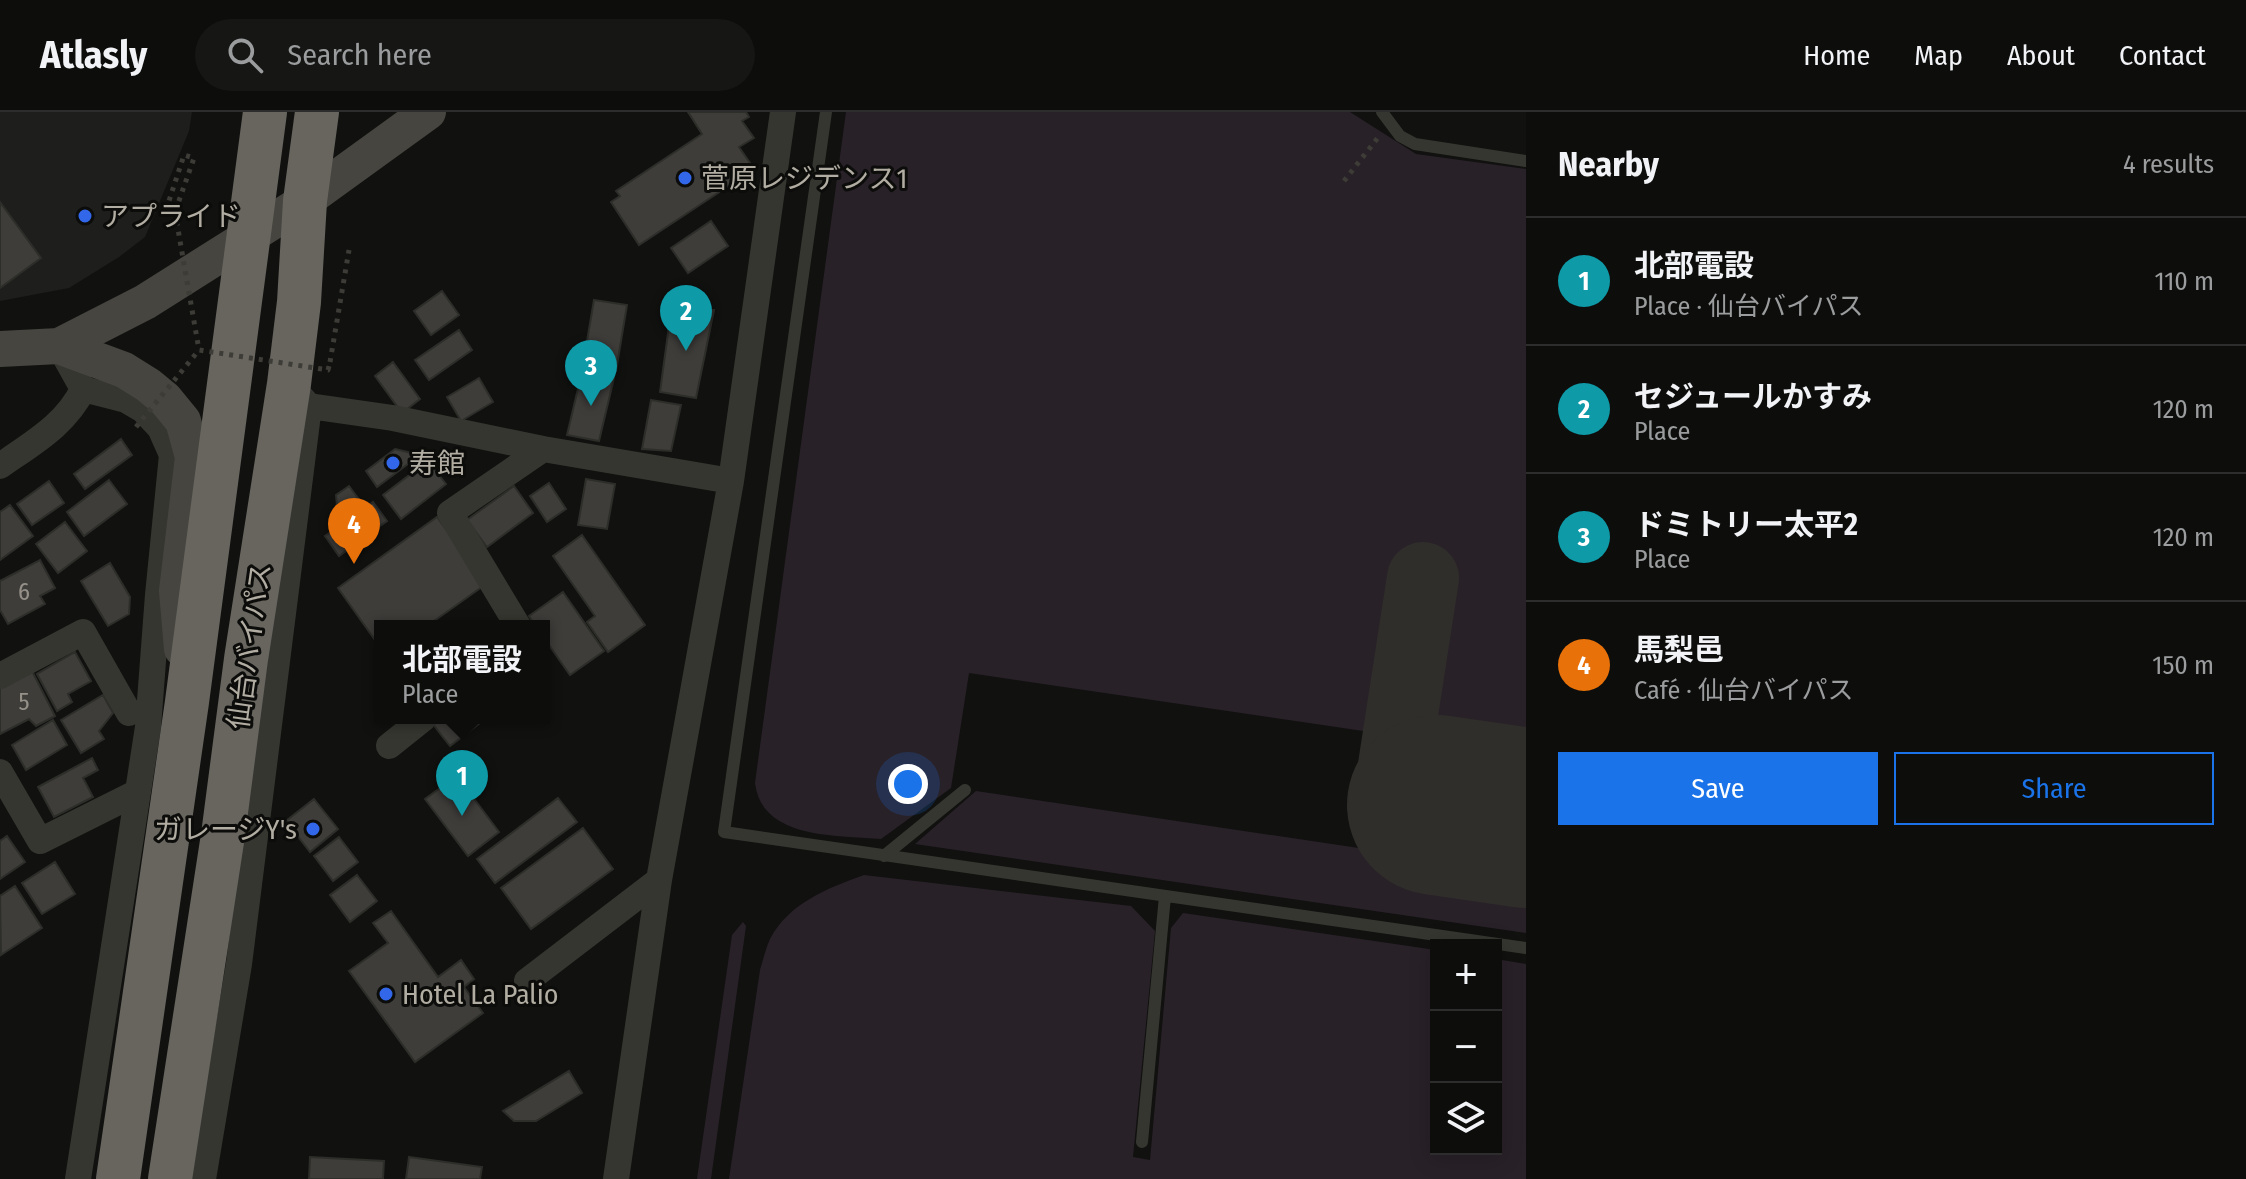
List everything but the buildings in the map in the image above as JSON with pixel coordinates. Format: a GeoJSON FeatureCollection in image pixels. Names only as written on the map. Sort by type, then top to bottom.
{"type":"FeatureCollection","features":[{"type":"Feature","properties":{"kind":"highway","name":"仙台バイパス"},"geometry":{"type":"LineString","coordinates":[[118,1179],[187,702],[265,112]]}},
{"type":"Feature","properties":{"kind":"highway","name":"仙台バイパス"},"geometry":{"type":"LineString","coordinates":[[170,1179],[223,835],[246,659],[299,395],[299,302],[305,201],[317,112]]}},
{"type":"Feature","properties":{"kind":"street"},"geometry":{"type":"LineString","coordinates":[[59,346],[145,302],[250,238],[428,112]]}},
{"type":"Feature","properties":{"kind":"street"},"geometry":{"type":"LineString","coordinates":[[616,1179],[659,880],[731,481],[783,112]]}},
{"type":"Feature","properties":{"kind":"street"},"geometry":{"type":"LineString","coordinates":[[59,346],[83,389],[126,400],[143,410],[160,428],[172,455],[148,727],[78,1179]]}},
{"type":"Feature","properties":{"kind":"street"},"geometry":{"type":"LineString","coordinates":[[0,349],[59,346],[124,370],[165,399],[183,421],[193,457],[177,591],[187,702]]}},
{"type":"Feature","properties":{"kind":"street"},"geometry":{"type":"LineString","coordinates":[[0,466],[63,420],[75,406],[83,389]]}},
{"type":"Feature","properties":{"kind":"street"},"geometry":{"type":"LineString","coordinates":[[203,1179],[239,964],[299,395],[543,449],[731,481]]}},
{"type":"Feature","properties":{"kind":"street"},"geometry":{"type":"LineString","coordinates":[[514,620],[450,513],[543,449]]}},
{"type":"Feature","properties":{"kind":"street"},"geometry":{"type":"LineString","coordinates":[[0,676],[83,632],[129,713]]}},
{"type":"Feature","properties":{"kind":"street"},"geometry":{"type":"LineString","coordinates":[[389,746],[416,724]]}},
{"type":"Feature","properties":{"kind":"street"},"geometry":{"type":"LineString","coordinates":[[0,772],[40,841],[138,792]]}},
{"type":"Feature","properties":{"kind":"street"},"geometry":{"type":"LineString","coordinates":[[527,981],[659,880]]}},
{"type":"Feature","properties":{"kind":"lane"},"geometry":{"type":"LineString","coordinates":[[826,112],[724,832],[1526,948]]}},
{"type":"Feature","properties":{"kind":"lane"},"geometry":{"type":"LineString","coordinates":[[1386,118],[1400,136],[1415,144],[1526,161]]}},
{"type":"Feature","properties":{"kind":"lane"},"geometry":{"type":"LineString","coordinates":[[884,856],[965,790]]}},
{"type":"Feature","properties":{"kind":"lane"},"geometry":{"type":"LineString","coordinates":[[1142,1142],[1165,896]]}},
{"type":"Feature","properties":{"kind":"path"},"geometry":{"type":"LineString","coordinates":[[1344,181],[1386,118]]}},
{"type":"Feature","properties":{"kind":"path"},"geometry":{"type":"LineString","coordinates":[[136,427],[199,350],[175,212],[194,158],[184,155],[166,210]]}},
{"type":"Feature","properties":{"kind":"path"},"geometry":{"type":"LineString","coordinates":[[199,350],[328,370],[349,250]]}},
{"type":"Feature","properties":{"kind":"shaded area","name":"アプライド"},"geometry":{"type":"Polygon","coordinates":[[[0,112],[192,112],[189,131],[145,237],[69,288],[0,301],[0,112]]]}},
{"type":"Feature","properties":{"kind":"shaded area"},"geometry":{"type":"Polygon","coordinates":[[[846,112],[1350,112],[1416,154],[1526,169],[1526,755],[1417,739],[1407,723],[1436,574],[1413,571],[1386,726],[1377,733],[969,673],[951,788],[881,839],[804,831],[786,825],[771,815],[761,802],[755,783],[846,112]]]}},
{"type":"Feature","properties":{"kind":"shaded area"},"geometry":{"type":"Polygon","coordinates":[[[976,791],[1526,873],[1526,933],[915,844],[976,791]]]}},
{"type":"Feature","properties":{"kind":"shaded area"},"geometry":{"type":"Polygon","coordinates":[[[864,875],[1131,906],[1155,931],[1133,1157],[1150,1160],[1171,928],[1183,913],[1430,949],[1430,1155],[1502,1155],[1502,960],[1526,964],[1526,1179],[729,1179],[760,970],[770,939],[778,926],[799,906],[823,891],[864,875]]]}},
{"type":"Feature","properties":{"kind":"shaded area"},"geometry":{"type":"Polygon","coordinates":[[[743,922],[746,926],[711,1179],[697,1179],[732,935],[743,922]]]}},
{"type":"Feature","properties":{"kind":"taxiway"},"geometry":{"type":"LineString","coordinates":[[1389,798],[1423,578]]}},
{"type":"Feature","properties":{"kind":"runway"},"geometry":{"type":"LineString","coordinates":[[1437,805],[1526,818]]}},
{"type":"Feature","properties":{"kind":"place","name":"菅原レジデンス1"},"geometry":{"type":"Point","coordinates":[685,178]}},
{"type":"Feature","properties":{"kind":"place","name":"アプライド"},"geometry":{"type":"Point","coordinates":[85,216]}},
{"type":"Feature","properties":{"kind":"place","name":"セジュールかすみ"},"geometry":{"type":"Point","coordinates":[686,351]}},
{"type":"Feature","properties":{"kind":"place","name":"ドミトリー太平2"},"geometry":{"type":"Point","coordinates":[591,406]}},
{"type":"Feature","properties":{"kind":"place","name":"寿館"},"geometry":{"type":"Point","coordinates":[393,463]}},
{"type":"Feature","properties":{"kind":"place","name":"馬梨邑"},"geometry":{"type":"Point","coordinates":[354,564]}},
{"type":"Feature","properties":{"kind":"place","name":"北部電設"},"geometry":{"type":"Point","coordinates":[462,816]}},
{"type":"Feature","properties":{"kind":"place","name":"ガレージY's"},"geometry":{"type":"Point","coordinates":[313,829]}},
{"type":"Feature","properties":{"kind":"place","name":"Hotel La Palio"},"geometry":{"type":"Point","coordinates":[386,994]}}]}
